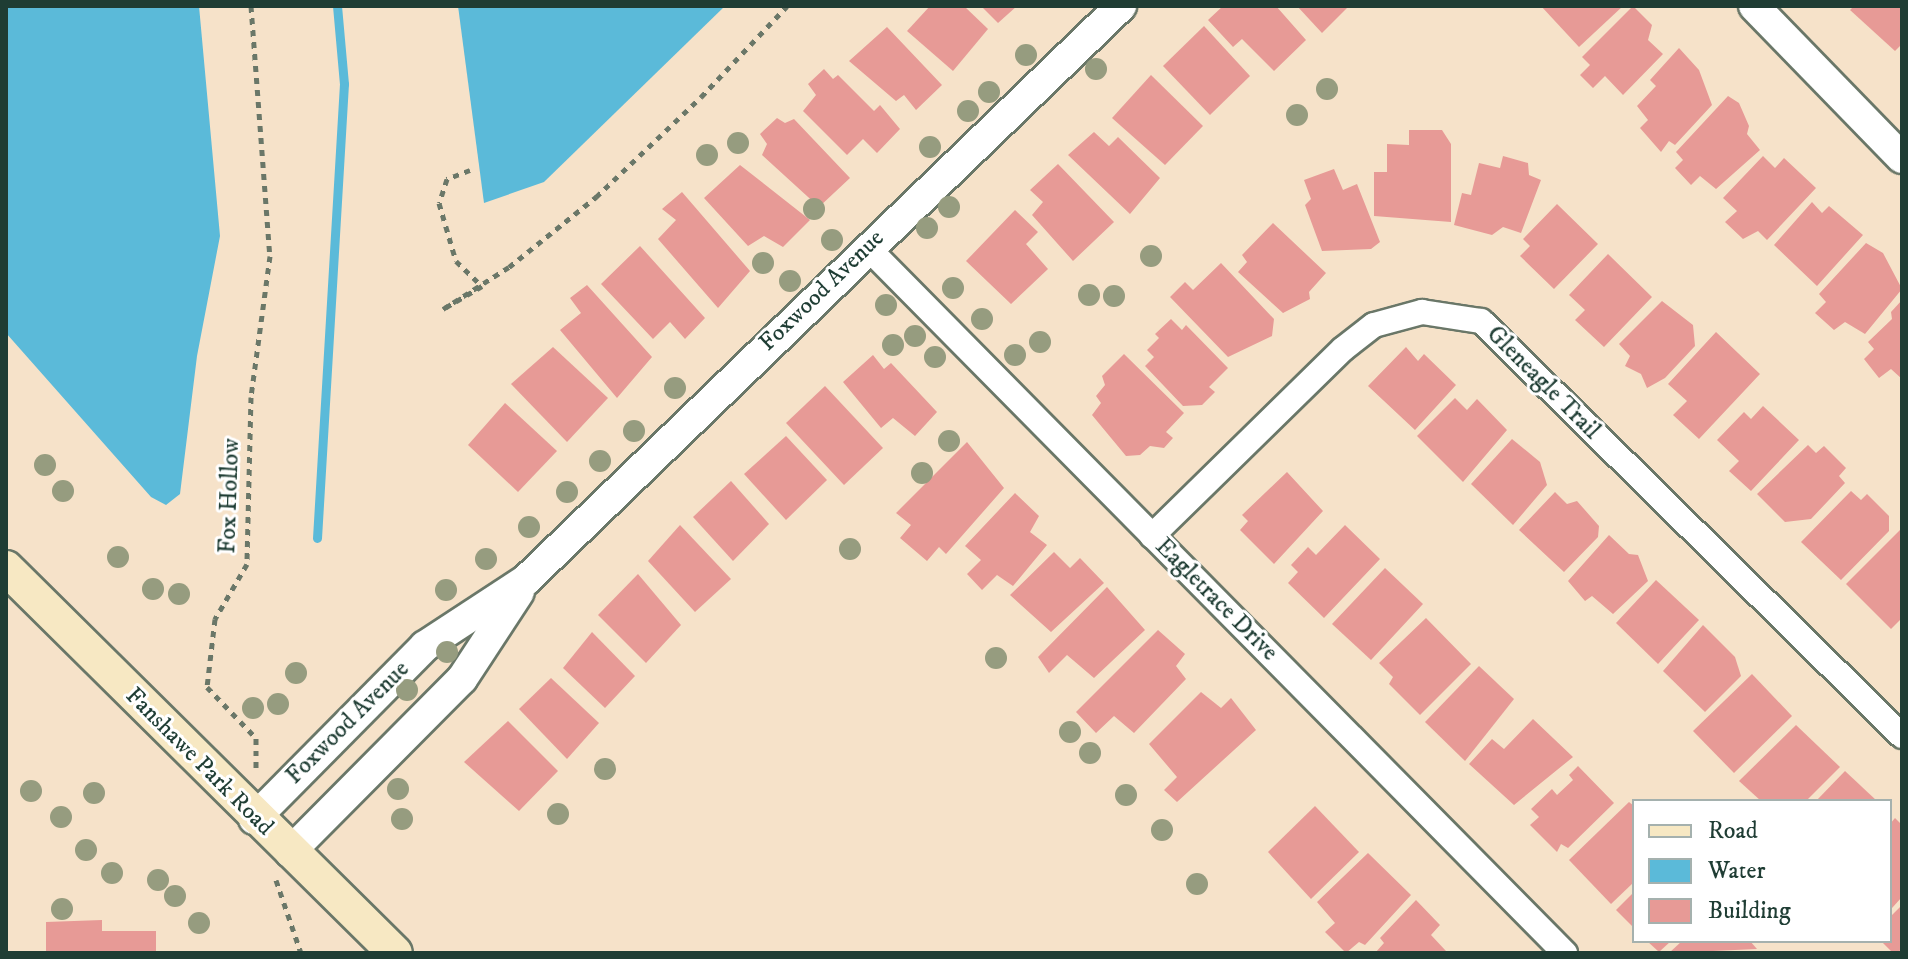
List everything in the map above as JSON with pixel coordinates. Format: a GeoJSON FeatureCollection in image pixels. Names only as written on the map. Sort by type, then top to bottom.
{"type":"FeatureCollection","features":[{"type":"Feature","properties":{"kind":"main road","name":"Fanshawe Park Road"},"geometry":{"type":"LineString","coordinates":[[6,568],[254,819],[280,858],[390,947]]}},
{"type":"Feature","properties":{"kind":"street","name":"Foxwood Avenue"},"geometry":{"type":"LineString","coordinates":[[254,819],[425,646],[526,580],[867,247],[1121,6]]}},
{"type":"Feature","properties":{"kind":"street"},"geometry":{"type":"LineString","coordinates":[[1754,6],[1902,158]]}},
{"type":"Feature","properties":{"kind":"street","name":"Eagletrace Drive"},"geometry":{"type":"LineString","coordinates":[[867,247],[1565,953]]}},
{"type":"Feature","properties":{"kind":"street","name":"Gleneagle Trail"},"geometry":{"type":"LineString","coordinates":[[1152,536],[1343,349],[1374,325],[1422,312],[1481,321],[1902,736]]}},
{"type":"Feature","properties":{"kind":"street","name":"Foxwood Avenue"},"geometry":{"type":"LineString","coordinates":[[280,858],[462,679],[526,580]]}},
{"type":"Feature","properties":{"kind":"path","name":"Fox Hollow"},"geometry":{"type":"LineString","coordinates":[[251,6],[270,256],[251,397],[247,564],[215,619],[207,687],[256,738],[254,819]]}},
{"type":"Feature","properties":{"kind":"path"},"geometry":{"type":"LineString","coordinates":[[482,286],[469,293],[443,309],[482,286],[596,197],[787,6]]}},
{"type":"Feature","properties":{"kind":"path"},"geometry":{"type":"LineString","coordinates":[[470,170],[447,179],[439,203],[456,261],[482,286]]}},
{"type":"Feature","properties":{"kind":"path"},"geometry":{"type":"LineString","coordinates":[[280,858],[301,953]]}},
{"type":"Feature","properties":{"kind":"water"},"geometry":{"type":"Polygon","coordinates":[[[6,6],[199,6],[220,236],[197,356],[180,494],[166,505],[151,497],[6,333],[6,6]]]}},
{"type":"Feature","properties":{"kind":"water"},"geometry":{"type":"Polygon","coordinates":[[[458,6],[725,6],[544,182],[484,203],[458,6]]]}},
{"type":"Feature","properties":{"kind":"building"},"geometry":{"type":"Polygon","coordinates":[[[930,6],[964,6],[988,29],[953,71],[907,31],[930,6]]]}},
{"type":"Feature","properties":{"kind":"building"},"geometry":{"type":"Polygon","coordinates":[[[981,6],[1017,6],[998,23],[981,6]]]}},
{"type":"Feature","properties":{"kind":"building"},"geometry":{"type":"Polygon","coordinates":[[[1223,6],[1276,6],[1306,40],[1274,71],[1242,39],[1233,47],[1208,20],[1223,6]]]}},
{"type":"Feature","properties":{"kind":"building"},"geometry":{"type":"Polygon","coordinates":[[[1297,6],[1349,6],[1322,33],[1297,6]]]}},
{"type":"Feature","properties":{"kind":"building"},"geometry":{"type":"Polygon","coordinates":[[[1541,6],[1623,6],[1579,47],[1541,6]]]}},
{"type":"Feature","properties":{"kind":"building"},"geometry":{"type":"Polygon","coordinates":[[[1633,6],[1652,25],[1648,40],[1663,54],[1623,95],[1605,76],[1593,88],[1580,75],[1590,65],[1582,57],[1633,6]]]}},
{"type":"Feature","properties":{"kind":"building"},"geometry":{"type":"Polygon","coordinates":[[[1854,6],[1902,6],[1902,44],[1895,51],[1850,10],[1854,6]]]}},
{"type":"Feature","properties":{"kind":"building"},"geometry":{"type":"Polygon","coordinates":[[[1204,26],[1250,76],[1210,115],[1163,66],[1204,26]]]}},
{"type":"Feature","properties":{"kind":"building"},"geometry":{"type":"Polygon","coordinates":[[[887,27],[942,85],[916,110],[904,95],[896,101],[849,61],[887,27]]]}},
{"type":"Feature","properties":{"kind":"building"},"geometry":{"type":"Polygon","coordinates":[[[1679,48],[1699,70],[1712,105],[1675,145],[1669,141],[1661,152],[1640,128],[1648,120],[1637,106],[1656,86],[1650,80],[1679,48]]]}},
{"type":"Feature","properties":{"kind":"building"},"geometry":{"type":"Polygon","coordinates":[[[824,69],[833,79],[838,75],[874,111],[880,105],[900,129],[877,153],[863,139],[847,155],[803,111],[816,95],[808,84],[824,69]]]}},
{"type":"Feature","properties":{"kind":"building"},"geometry":{"type":"Polygon","coordinates":[[[1151,75],[1203,126],[1165,165],[1112,118],[1151,75]]]}},
{"type":"Feature","properties":{"kind":"building"},"geometry":{"type":"Polygon","coordinates":[[[1728,96],[1739,103],[1749,126],[1747,134],[1760,150],[1716,189],[1700,176],[1691,185],[1675,168],[1683,160],[1676,152],[1728,96]]]}},
{"type":"Feature","properties":{"kind":"building"},"geometry":{"type":"Polygon","coordinates":[[[777,118],[785,123],[794,119],[850,178],[819,207],[762,155],[767,144],[760,134],[777,118]]]}},
{"type":"Feature","properties":{"kind":"building"},"geometry":{"type":"Polygon","coordinates":[[[1409,130],[1442,130],[1451,144],[1451,222],[1374,216],[1374,172],[1387,172],[1387,144],[1409,145],[1409,130]]]}},
{"type":"Feature","properties":{"kind":"building"},"geometry":{"type":"Polygon","coordinates":[[[1094,132],[1109,146],[1118,137],[1160,178],[1130,214],[1068,155],[1094,132]]]}},
{"type":"Feature","properties":{"kind":"building"},"geometry":{"type":"Polygon","coordinates":[[[1503,156],[1528,163],[1529,175],[1541,180],[1521,233],[1503,227],[1492,235],[1454,225],[1462,193],[1471,195],[1479,163],[1500,168],[1503,156]]]}},
{"type":"Feature","properties":{"kind":"building"},"geometry":{"type":"Polygon","coordinates":[[[1763,156],[1775,168],[1784,158],[1816,188],[1767,240],[1758,231],[1743,239],[1725,222],[1737,211],[1723,198],[1763,156]]]}},
{"type":"Feature","properties":{"kind":"building"},"geometry":{"type":"Polygon","coordinates":[[[1058,164],[1114,222],[1073,261],[1032,215],[1043,202],[1030,190],[1058,164]]]}},
{"type":"Feature","properties":{"kind":"building"},"geometry":{"type":"Polygon","coordinates":[[[740,165],[810,220],[783,247],[764,236],[748,246],[704,198],[740,165]]]}},
{"type":"Feature","properties":{"kind":"building"},"geometry":{"type":"Polygon","coordinates":[[[1334,169],[1343,190],[1357,184],[1380,242],[1371,249],[1322,251],[1305,205],[1311,199],[1304,180],[1334,169]]]}},
{"type":"Feature","properties":{"kind":"building"},"geometry":{"type":"Polygon","coordinates":[[[682,192],[750,271],[718,308],[658,239],[676,220],[662,209],[682,192]]]}},
{"type":"Feature","properties":{"kind":"building"},"geometry":{"type":"Polygon","coordinates":[[[1812,202],[1822,213],[1829,206],[1863,235],[1817,286],[1774,245],[1812,202]]]}},
{"type":"Feature","properties":{"kind":"building"},"geometry":{"type":"Polygon","coordinates":[[[1557,204],[1598,244],[1554,289],[1520,256],[1530,246],[1523,239],[1557,204]]]}},
{"type":"Feature","properties":{"kind":"building"},"geometry":{"type":"Polygon","coordinates":[[[1015,210],[1038,232],[1026,244],[1048,269],[1011,304],[966,261],[1015,210]]]}},
{"type":"Feature","properties":{"kind":"building"},"geometry":{"type":"Polygon","coordinates":[[[1273,223],[1326,273],[1309,292],[1310,299],[1283,313],[1238,272],[1247,262],[1242,255],[1273,223]]]}},
{"type":"Feature","properties":{"kind":"building"},"geometry":{"type":"Polygon","coordinates":[[[1866,243],[1883,253],[1902,289],[1865,334],[1845,322],[1834,330],[1815,313],[1826,302],[1819,294],[1866,243]]]}},
{"type":"Feature","properties":{"kind":"building"},"geometry":{"type":"Polygon","coordinates":[[[640,246],[705,318],[685,339],[670,322],[653,339],[601,284],[640,246]]]}},
{"type":"Feature","properties":{"kind":"building"},"geometry":{"type":"Polygon","coordinates":[[[1608,254],[1652,297],[1604,347],[1575,320],[1585,310],[1569,295],[1608,254]]]}},
{"type":"Feature","properties":{"kind":"building"},"geometry":{"type":"Polygon","coordinates":[[[1221,263],[1274,319],[1272,336],[1228,357],[1170,297],[1185,282],[1193,290],[1221,263]]]}},
{"type":"Feature","properties":{"kind":"building"},"geometry":{"type":"Polygon","coordinates":[[[587,285],[652,357],[617,398],[560,330],[581,313],[570,298],[587,285]]]}},
{"type":"Feature","properties":{"kind":"building"},"geometry":{"type":"Polygon","coordinates":[[[1902,300],[1902,379],[1891,369],[1879,378],[1864,359],[1874,349],[1868,342],[1892,319],[1891,312],[1902,300]]]}},
{"type":"Feature","properties":{"kind":"building"},"geometry":{"type":"Polygon","coordinates":[[[1662,301],[1693,325],[1695,346],[1665,378],[1647,388],[1641,374],[1625,366],[1630,356],[1619,344],[1662,301]]]}},
{"type":"Feature","properties":{"kind":"building"},"geometry":{"type":"Polygon","coordinates":[[[1171,319],[1182,330],[1186,325],[1228,368],[1209,387],[1215,392],[1202,405],[1183,406],[1145,366],[1154,357],[1147,350],[1159,338],[1155,334],[1171,319]]]}},
{"type":"Feature","properties":{"kind":"building"},"geometry":{"type":"Polygon","coordinates":[[[1716,332],[1760,374],[1699,439],[1673,415],[1687,401],[1668,384],[1716,332]]]}},
{"type":"Feature","properties":{"kind":"building"},"geometry":{"type":"Polygon","coordinates":[[[553,347],[608,398],[567,442],[511,384],[553,347]]]}},
{"type":"Feature","properties":{"kind":"building"},"geometry":{"type":"Polygon","coordinates":[[[1406,347],[1418,361],[1424,354],[1456,385],[1415,430],[1368,386],[1406,347]]]}},
{"type":"Feature","properties":{"kind":"building"},"geometry":{"type":"Polygon","coordinates":[[[1124,354],[1184,413],[1166,432],[1173,438],[1164,448],[1150,446],[1140,455],[1126,456],[1092,415],[1101,403],[1096,396],[1105,385],[1102,376],[1124,354]]]}},
{"type":"Feature","properties":{"kind":"building"},"geometry":{"type":"Polygon","coordinates":[[[873,355],[884,369],[891,363],[937,412],[915,436],[893,418],[881,428],[843,382],[873,355]]]}},
{"type":"Feature","properties":{"kind":"building"},"geometry":{"type":"Polygon","coordinates":[[[825,386],[883,448],[844,485],[786,423],[825,386]]]}},
{"type":"Feature","properties":{"kind":"building"},"geometry":{"type":"Polygon","coordinates":[[[1455,398],[1467,410],[1477,399],[1507,430],[1463,482],[1417,436],[1455,398]]]}},
{"type":"Feature","properties":{"kind":"building"},"geometry":{"type":"Polygon","coordinates":[[[505,403],[557,451],[518,492],[468,445],[505,403]]]}},
{"type":"Feature","properties":{"kind":"building"},"geometry":{"type":"Polygon","coordinates":[[[1763,406],[1799,440],[1751,491],[1729,471],[1739,461],[1717,440],[1744,412],[1751,419],[1763,406]]]}},
{"type":"Feature","properties":{"kind":"building"},"geometry":{"type":"Polygon","coordinates":[[[786,436],[827,480],[786,520],[744,474],[786,436]]]}},
{"type":"Feature","properties":{"kind":"building"},"geometry":{"type":"Polygon","coordinates":[[[1512,439],[1540,462],[1547,485],[1513,525],[1471,484],[1512,439]]]}},
{"type":"Feature","properties":{"kind":"building"},"geometry":{"type":"Polygon","coordinates":[[[967,442],[1004,488],[946,554],[939,547],[927,561],[900,538],[911,525],[896,513],[967,442]]]}},
{"type":"Feature","properties":{"kind":"building"},"geometry":{"type":"Polygon","coordinates":[[[1808,445],[1816,453],[1824,446],[1846,468],[1839,476],[1845,483],[1811,519],[1785,522],[1757,494],[1808,445]]]}},
{"type":"Feature","properties":{"kind":"building"},"geometry":{"type":"Polygon","coordinates":[[[1287,472],[1323,511],[1274,564],[1240,530],[1248,521],[1242,515],[1287,472]]]}},
{"type":"Feature","properties":{"kind":"building"},"geometry":{"type":"Polygon","coordinates":[[[731,481],[769,524],[733,561],[693,517],[731,481]]]}},
{"type":"Feature","properties":{"kind":"building"},"geometry":{"type":"Polygon","coordinates":[[[1851,491],[1861,500],[1867,494],[1889,516],[1889,531],[1841,580],[1801,542],[1851,491]]]}},
{"type":"Feature","properties":{"kind":"building"},"geometry":{"type":"Polygon","coordinates":[[[1555,492],[1567,504],[1577,501],[1599,526],[1598,537],[1564,572],[1519,530],[1555,492]]]}},
{"type":"Feature","properties":{"kind":"building"},"geometry":{"type":"Polygon","coordinates":[[[1015,493],[1039,516],[1030,532],[1047,545],[1013,586],[997,575],[982,590],[967,574],[981,560],[965,546],[1015,493]]]}},
{"type":"Feature","properties":{"kind":"building"},"geometry":{"type":"Polygon","coordinates":[[[680,525],[731,579],[695,612],[648,561],[680,525]]]}},
{"type":"Feature","properties":{"kind":"building"},"geometry":{"type":"Polygon","coordinates":[[[1345,525],[1380,559],[1324,618],[1288,583],[1298,572],[1291,565],[1308,547],[1316,555],[1345,525]]]}},
{"type":"Feature","properties":{"kind":"building"},"geometry":{"type":"Polygon","coordinates":[[[1902,528],[1902,618],[1891,629],[1846,584],[1902,528]]]}},
{"type":"Feature","properties":{"kind":"building"},"geometry":{"type":"Polygon","coordinates":[[[1609,535],[1629,554],[1638,555],[1648,581],[1613,614],[1592,596],[1585,601],[1568,581],[1609,535]]]}},
{"type":"Feature","properties":{"kind":"building"},"geometry":{"type":"Polygon","coordinates":[[[1054,552],[1070,568],[1080,558],[1104,583],[1051,632],[1010,595],[1054,552]]]}},
{"type":"Feature","properties":{"kind":"building"},"geometry":{"type":"Polygon","coordinates":[[[1385,568],[1423,604],[1371,660],[1332,624],[1385,568]]]}},
{"type":"Feature","properties":{"kind":"building"},"geometry":{"type":"Polygon","coordinates":[[[638,574],[681,625],[646,663],[598,615],[638,574]]]}},
{"type":"Feature","properties":{"kind":"building"},"geometry":{"type":"Polygon","coordinates":[[[1656,580],[1699,620],[1658,664],[1616,623],[1656,580]]]}},
{"type":"Feature","properties":{"kind":"building"},"geometry":{"type":"Polygon","coordinates":[[[1107,587],[1145,630],[1094,678],[1067,655],[1049,673],[1038,657],[1107,587]]]}},
{"type":"Feature","properties":{"kind":"building"},"geometry":{"type":"Polygon","coordinates":[[[1426,618],[1471,664],[1420,715],[1389,684],[1393,677],[1379,663],[1426,618]]]}},
{"type":"Feature","properties":{"kind":"building"},"geometry":{"type":"Polygon","coordinates":[[[1703,625],[1735,657],[1741,676],[1705,712],[1663,671],[1703,625]]]}},
{"type":"Feature","properties":{"kind":"building"},"geometry":{"type":"Polygon","coordinates":[[[1158,630],[1185,654],[1176,666],[1186,679],[1134,733],[1114,716],[1096,733],[1076,712],[1158,630]]]}},
{"type":"Feature","properties":{"kind":"building"},"geometry":{"type":"Polygon","coordinates":[[[592,632],[635,676],[605,708],[563,668],[592,632]]]}},
{"type":"Feature","properties":{"kind":"building"},"geometry":{"type":"Polygon","coordinates":[[[1479,666],[1514,699],[1465,761],[1425,722],[1479,666]]]}},
{"type":"Feature","properties":{"kind":"building"},"geometry":{"type":"Polygon","coordinates":[[[1752,674],[1792,716],[1734,773],[1693,731],[1752,674]]]}},
{"type":"Feature","properties":{"kind":"building"},"geometry":{"type":"Polygon","coordinates":[[[551,678],[599,723],[567,759],[519,709],[551,678]]]}},
{"type":"Feature","properties":{"kind":"building"},"geometry":{"type":"Polygon","coordinates":[[[1201,692],[1221,708],[1231,698],[1256,730],[1177,802],[1164,790],[1177,777],[1149,744],[1201,692]]]}},
{"type":"Feature","properties":{"kind":"building"},"geometry":{"type":"Polygon","coordinates":[[[1533,719],[1573,757],[1514,805],[1469,764],[1492,739],[1504,749],[1533,719]]]}},
{"type":"Feature","properties":{"kind":"building"},"geometry":{"type":"Polygon","coordinates":[[[508,721],[558,771],[519,811],[464,762],[508,721]]]}},
{"type":"Feature","properties":{"kind":"building"},"geometry":{"type":"Polygon","coordinates":[[[1796,725],[1840,767],[1808,799],[1759,799],[1739,781],[1796,725]]]}},
{"type":"Feature","properties":{"kind":"building"},"geometry":{"type":"Polygon","coordinates":[[[1578,766],[1614,803],[1568,848],[1561,844],[1557,852],[1530,825],[1539,817],[1531,809],[1552,789],[1557,795],[1573,780],[1569,775],[1578,766]]]}},
{"type":"Feature","properties":{"kind":"building"},"geometry":{"type":"Polygon","coordinates":[[[1845,771],[1875,799],[1818,799],[1845,771]]]}},
{"type":"Feature","properties":{"kind":"building"},"geometry":{"type":"Polygon","coordinates":[[[1629,802],[1632,804],[1632,884],[1611,904],[1569,860],[1629,802]]]}},
{"type":"Feature","properties":{"kind":"building"},"geometry":{"type":"Polygon","coordinates":[[[1315,806],[1359,852],[1311,899],[1268,852],[1315,806]]]}},
{"type":"Feature","properties":{"kind":"building"},"geometry":{"type":"Polygon","coordinates":[[[1895,818],[1902,825],[1902,897],[1892,908],[1892,822],[1895,818]]]}},
{"type":"Feature","properties":{"kind":"building"},"geometry":{"type":"Polygon","coordinates":[[[1368,853],[1411,895],[1365,945],[1359,942],[1346,953],[1325,932],[1335,923],[1317,902],[1368,853]]]}},
{"type":"Feature","properties":{"kind":"building"},"geometry":{"type":"Polygon","coordinates":[[[1632,894],[1632,926],[1616,910],[1632,894]]]}},
{"type":"Feature","properties":{"kind":"building"},"geometry":{"type":"Polygon","coordinates":[[[1416,900],[1440,925],[1431,935],[1446,951],[1375,953],[1384,943],[1380,938],[1416,900]]]}},
{"type":"Feature","properties":{"kind":"building"},"geometry":{"type":"Polygon","coordinates":[[[1902,905],[1902,950],[1893,953],[1883,943],[1892,943],[1892,915],[1902,905]]]}},
{"type":"Feature","properties":{"kind":"building"},"geometry":{"type":"Polygon","coordinates":[[[102,920],[102,931],[156,931],[156,953],[46,953],[46,922],[102,920]]]}},
{"type":"Feature","properties":{"kind":"building"},"geometry":{"type":"Polygon","coordinates":[[[1649,943],[1669,943],[1659,952],[1649,943]]]}},
{"type":"Feature","properties":{"kind":"building"},"geometry":{"type":"Polygon","coordinates":[[[1680,943],[1752,943],[1757,949],[1669,953],[1680,943]]]}},
{"type":"Feature","properties":{"kind":"waterway"},"geometry":{"type":"LineString","coordinates":[[317,538],[344,84],[337,6]]}}]}
